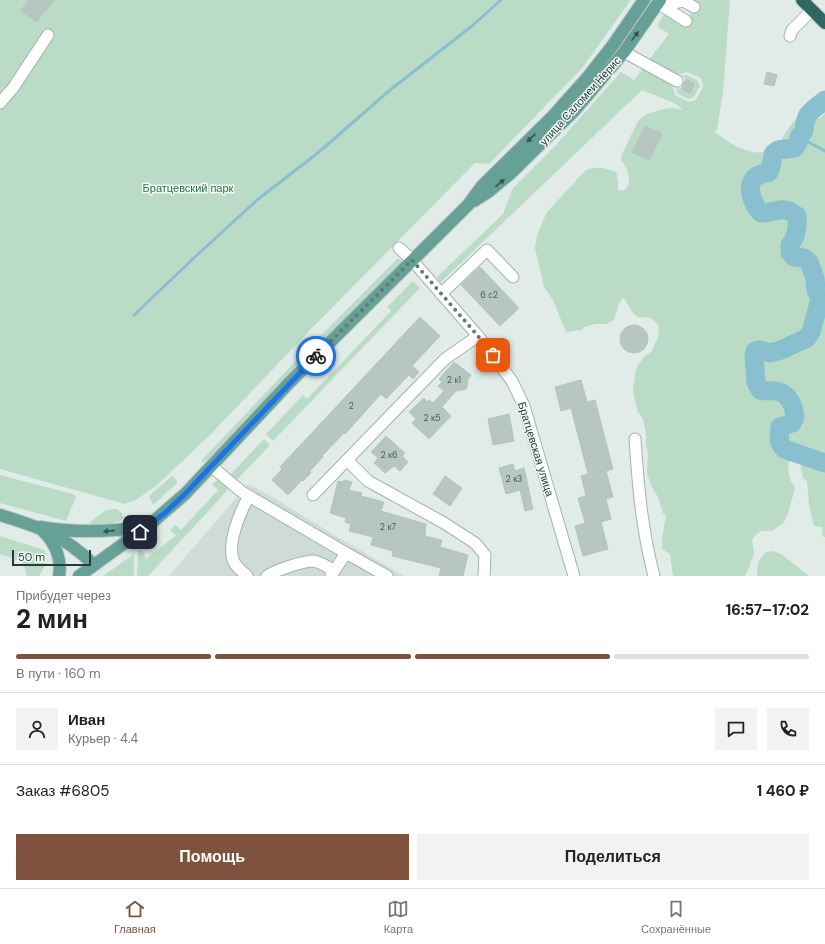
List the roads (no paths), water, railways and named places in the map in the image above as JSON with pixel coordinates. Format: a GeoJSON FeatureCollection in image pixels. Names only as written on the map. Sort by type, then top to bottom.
{"type":"FeatureCollection","features":[{"type":"Feature","properties":{"kind":"highway"},"geometry":{"type":"LineString","coordinates":[[802,0],[825,23]]}},
{"type":"Feature","properties":{"kind":"main road","name":"улица Саломеи Нерис"},"geometry":{"type":"LineString","coordinates":[[79,576],[148,526],[185,494],[284,389],[468,205],[482,186],[553,116],[587,78],[613,45],[644,0]]}},
{"type":"Feature","properties":{"kind":"main road","name":"улица Саломеи Нерис"},"geometry":{"type":"LineString","coordinates":[[468,205],[488,192],[511,173],[575,110],[624,52],[662,1]]}},
{"type":"Feature","properties":{"kind":"main road"},"geometry":{"type":"LineString","coordinates":[[0,515],[59,531],[96,532],[148,526]]}},
{"type":"Feature","properties":{"kind":"main road"},"geometry":{"type":"LineString","coordinates":[[40,527],[69,543],[94,565]]}},
{"type":"Feature","properties":{"kind":"main road"},"geometry":{"type":"LineString","coordinates":[[40,527],[52,541],[56,550],[60,571],[59,576]]}},
{"type":"Feature","properties":{"kind":"street"},"geometry":{"type":"LineString","coordinates":[[662,1],[675,3],[683,1],[694,7]]}},
{"type":"Feature","properties":{"kind":"street"},"geometry":{"type":"LineString","coordinates":[[662,1],[686,21]]}},
{"type":"Feature","properties":{"kind":"street"},"geometry":{"type":"LineString","coordinates":[[790,36],[792,30],[812,10]]}},
{"type":"Feature","properties":{"kind":"street"},"geometry":{"type":"LineString","coordinates":[[0,103],[13,88],[48,35]]}},
{"type":"Feature","properties":{"kind":"street"},"geometry":{"type":"LineString","coordinates":[[624,52],[677,81]]}},
{"type":"Feature","properties":{"kind":"street","name":"Братцевская улица"},"geometry":{"type":"LineString","coordinates":[[399,248],[412,260],[478,336],[512,381],[524,406],[574,576]]}},
{"type":"Feature","properties":{"kind":"street"},"geometry":{"type":"LineString","coordinates":[[441,294],[487,250],[513,277]]}},
{"type":"Feature","properties":{"kind":"street"},"geometry":{"type":"LineString","coordinates":[[313,495],[445,360],[478,336]]}},
{"type":"Feature","properties":{"kind":"street"},"geometry":{"type":"LineString","coordinates":[[635,439],[641,505],[647,548],[654,576]]}},
{"type":"Feature","properties":{"kind":"street"},"geometry":{"type":"LineString","coordinates":[[347,460],[368,481],[444,523],[475,543],[485,555],[484,576]]}},
{"type":"Feature","properties":{"kind":"street"},"geometry":{"type":"LineString","coordinates":[[211,466],[242,492],[346,554],[387,576]]}},
{"type":"Feature","properties":{"kind":"street"},"geometry":{"type":"LineString","coordinates":[[247,576],[234,561],[232,546],[242,508],[249,496]]}},
{"type":"Feature","properties":{"kind":"street"},"geometry":{"type":"LineString","coordinates":[[267,576],[273,572],[294,565],[314,561],[332,573],[346,554]]}},
{"type":"Feature","properties":{"kind":"waterway"},"geometry":{"type":"LineString","coordinates":[[134,315],[257,200],[319,152],[390,90],[472,26],[501,0]]}},
{"type":"Feature","properties":{"kind":"waterway"},"geometry":{"type":"LineString","coordinates":[[825,100],[807,116],[804,131],[799,137],[798,143],[794,148],[778,150],[773,154],[769,172],[758,175],[753,179],[750,189],[755,205],[761,213],[787,210],[797,216],[796,231],[790,245],[790,252],[794,257],[804,258],[809,262],[815,278],[816,290],[820,299],[811,332],[807,338],[781,350],[770,353],[759,350],[755,351],[756,382],[760,390],[781,392],[792,404],[795,417],[792,423],[780,427],[779,441],[784,449],[825,463]]}},
{"type":"Feature","properties":{"kind":"waterway"},"geometry":{"type":"LineString","coordinates":[[799,137],[825,151]]}},
{"type":"Feature","properties":{"kind":"park label","name":"Братцевский парк"},"geometry":{"type":"Point","coordinates":[188,188]}}]}
